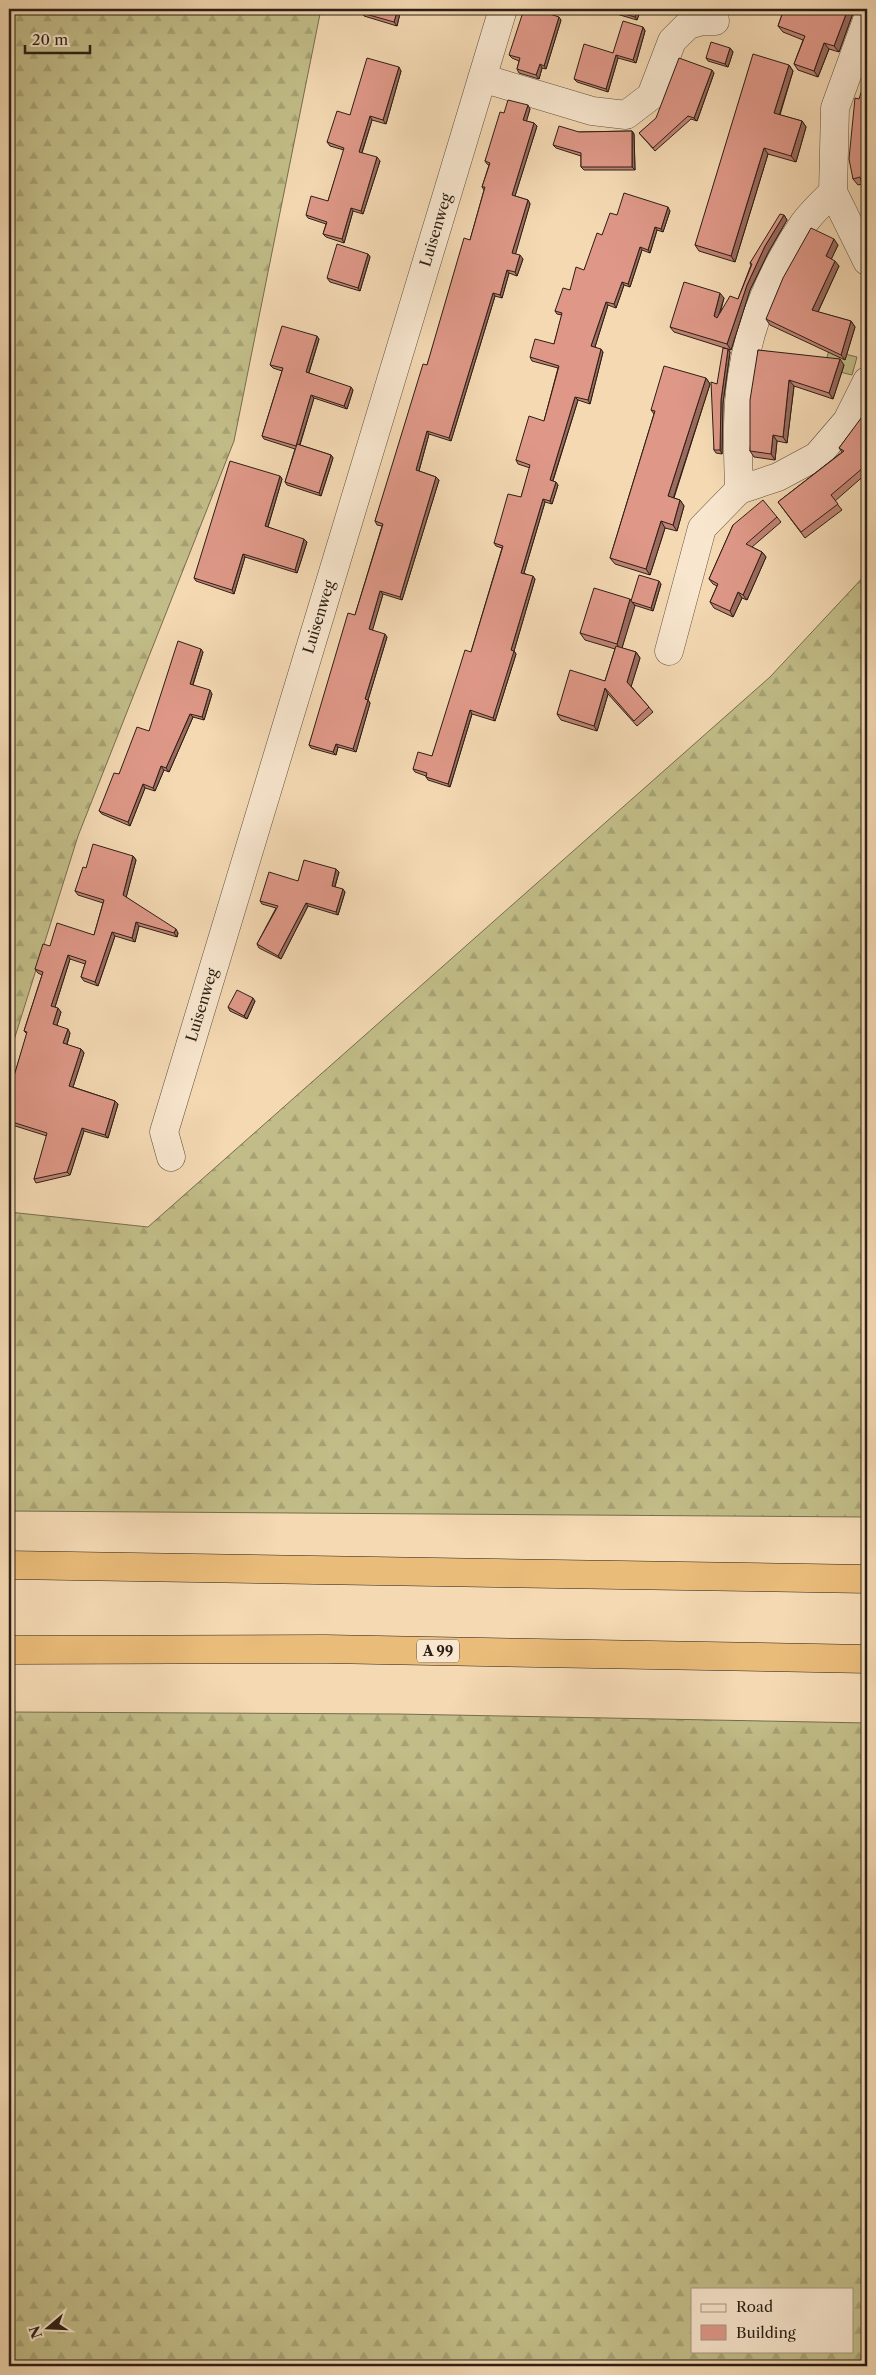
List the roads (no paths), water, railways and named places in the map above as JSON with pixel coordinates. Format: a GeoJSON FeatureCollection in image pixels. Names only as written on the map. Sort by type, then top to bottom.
{"type":"FeatureCollection","features":[{"type":"Feature","properties":{"kind":"highway"},"geometry":{"type":"LineString","coordinates":[[9,1565],[867,1579]]}},
{"type":"Feature","properties":{"kind":"highway","name":"A 99"},"geometry":{"type":"LineString","coordinates":[[9,1650],[325,1649],[867,1659]]}},
{"type":"Feature","properties":{"kind":"street","name":"Luisenweg"},"geometry":{"type":"LineString","coordinates":[[171,1157],[164,1132],[166,1124],[503,9]]}},
{"type":"Feature","properties":{"kind":"street"},"geometry":{"type":"LineString","coordinates":[[867,20],[835,108],[833,192],[867,261]]}},
{"type":"Feature","properties":{"kind":"street"},"geometry":{"type":"LineString","coordinates":[[482,78],[592,112],[626,114],[651,96],[672,41],[688,25],[702,21],[715,21]]}},
{"type":"Feature","properties":{"kind":"street"},"geometry":{"type":"LineString","coordinates":[[739,490],[737,437],[742,375],[755,323],[778,268],[796,237],[805,222],[833,192]]}},
{"type":"Feature","properties":{"kind":"street"},"geometry":{"type":"LineString","coordinates":[[669,652],[702,528],[739,490],[778,477],[817,456],[847,421],[867,381]]}}]}
